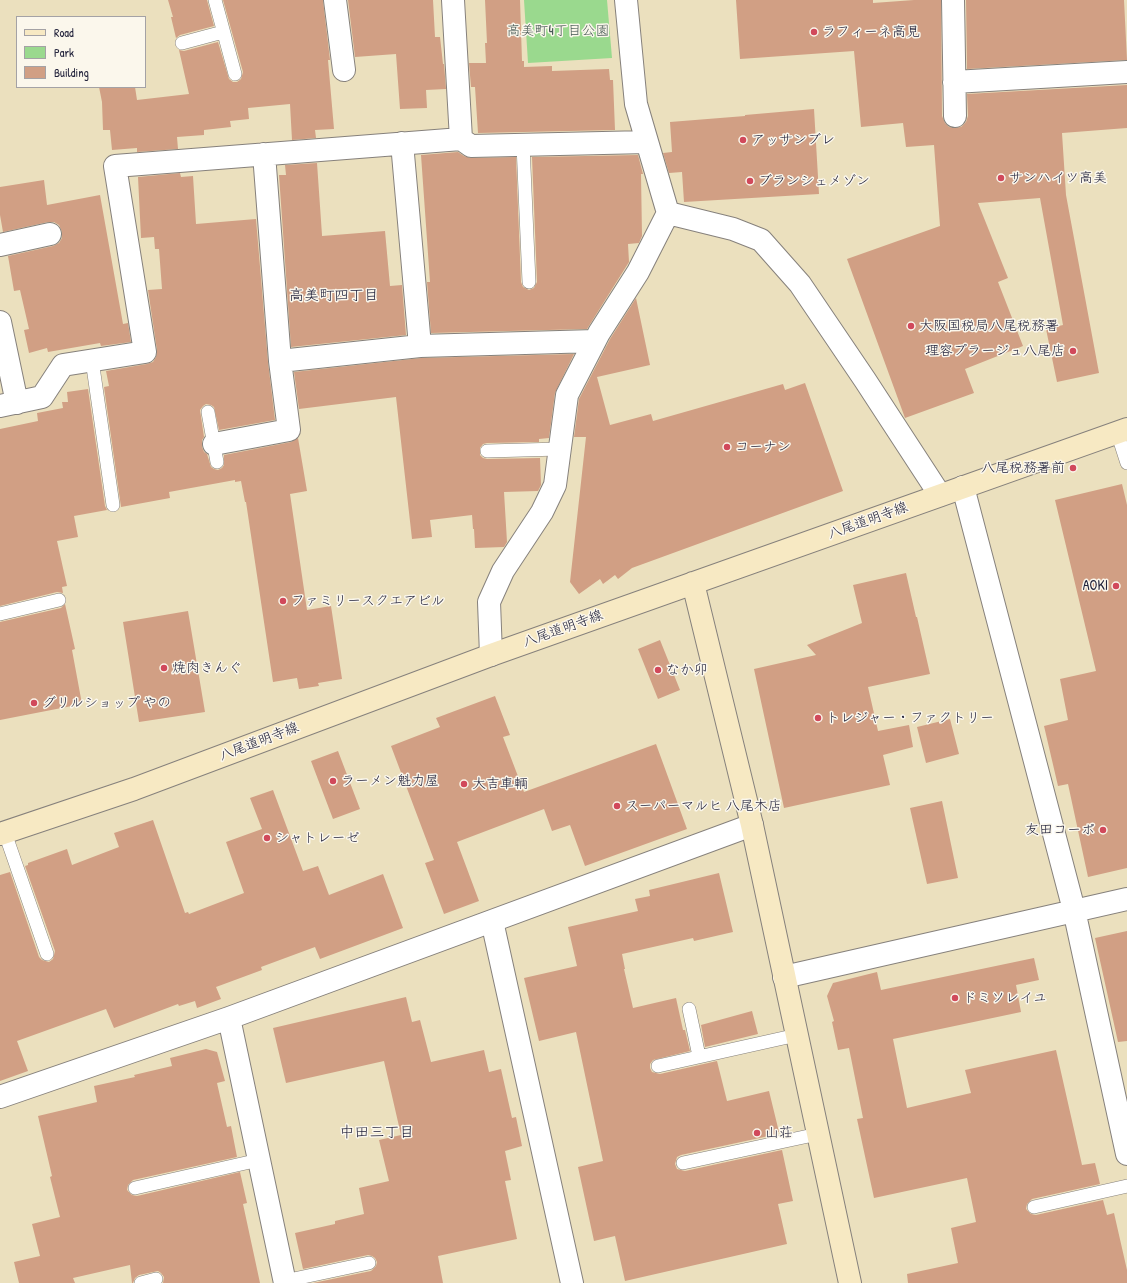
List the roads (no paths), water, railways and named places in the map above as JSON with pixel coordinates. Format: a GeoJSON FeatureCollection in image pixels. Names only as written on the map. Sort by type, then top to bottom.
{"type":"FeatureCollection","features":[{"type":"Feature","properties":{"kind":"main road","name":"八尾道明寺線"},"geometry":{"type":"LineString","coordinates":[[2,834],[134,789],[492,655],[1122,430]]}},
{"type":"Feature","properties":{"kind":"main road"},"geometry":{"type":"LineString","coordinates":[[693,583],[752,825],[850,1283]]}},
{"type":"Feature","properties":{"kind":"street"},"geometry":{"type":"LineString","coordinates":[[335,0],[344,70]]}},
{"type":"Feature","properties":{"kind":"street"},"geometry":{"type":"LineString","coordinates":[[453,0],[461,139]]}},
{"type":"Feature","properties":{"kind":"street"},"geometry":{"type":"LineString","coordinates":[[492,655],[489,602],[503,571],[542,512],[555,485],[567,395],[595,341],[638,272],[668,213],[636,104],[626,0]]}},
{"type":"Feature","properties":{"kind":"street"},"geometry":{"type":"LineString","coordinates":[[953,0],[955,116]]}},
{"type":"Feature","properties":{"kind":"street"},"geometry":{"type":"LineString","coordinates":[[954,82],[1127,72]]}},
{"type":"Feature","properties":{"kind":"street"},"geometry":{"type":"LineString","coordinates":[[0,322],[8,405],[42,397],[63,365],[145,352],[115,166],[461,139],[471,146],[647,142]]}},
{"type":"Feature","properties":{"kind":"street"},"geometry":{"type":"LineString","coordinates":[[402,143],[420,346]]}},
{"type":"Feature","properties":{"kind":"street"},"geometry":{"type":"LineString","coordinates":[[215,453],[289,430],[280,361],[264,154]]}},
{"type":"Feature","properties":{"kind":"street"},"geometry":{"type":"LineString","coordinates":[[668,213],[733,229],[761,240],[800,284],[940,495]]}},
{"type":"Feature","properties":{"kind":"street"},"geometry":{"type":"LineString","coordinates":[[0,244],[50,234]]}},
{"type":"Feature","properties":{"kind":"street"},"geometry":{"type":"LineString","coordinates":[[280,361],[420,346],[595,341]]}},
{"type":"Feature","properties":{"kind":"street"},"geometry":{"type":"LineString","coordinates":[[963,487],[1074,910],[1127,1154]]}},
{"type":"Feature","properties":{"kind":"street"},"geometry":{"type":"LineString","coordinates":[[0,1097],[230,1018],[752,825]]}},
{"type":"Feature","properties":{"kind":"street"},"geometry":{"type":"LineString","coordinates":[[784,977],[1127,898]]}},
{"type":"Feature","properties":{"kind":"street"},"geometry":{"type":"LineString","coordinates":[[492,921],[572,1283]]}},
{"type":"Feature","properties":{"kind":"street"},"geometry":{"type":"LineString","coordinates":[[230,1018],[285,1282]]}},
{"type":"Feature","properties":{"kind":"lane"},"geometry":{"type":"LineString","coordinates":[[215,0],[235,74]]}},
{"type":"Feature","properties":{"kind":"lane"},"geometry":{"type":"LineString","coordinates":[[182,43],[223,32]]}},
{"type":"Feature","properties":{"kind":"lane"},"geometry":{"type":"LineString","coordinates":[[523,145],[529,282]]}},
{"type":"Feature","properties":{"kind":"lane"},"geometry":{"type":"LineString","coordinates":[[92,360],[113,505]]}},
{"type":"Feature","properties":{"kind":"lane"},"geometry":{"type":"LineString","coordinates":[[208,412],[215,453]]}},
{"type":"Feature","properties":{"kind":"lane"},"geometry":{"type":"LineString","coordinates":[[1122,430],[1127,463]]}},
{"type":"Feature","properties":{"kind":"lane"},"geometry":{"type":"LineString","coordinates":[[486,450],[560,449]]}},
{"type":"Feature","properties":{"kind":"lane"},"geometry":{"type":"LineString","coordinates":[[0,614],[59,600]]}},
{"type":"Feature","properties":{"kind":"lane"},"geometry":{"type":"LineString","coordinates":[[2,834],[47,954]]}},
{"type":"Feature","properties":{"kind":"lane"},"geometry":{"type":"LineString","coordinates":[[689,1009],[699,1056]]}},
{"type":"Feature","properties":{"kind":"lane"},"geometry":{"type":"LineString","coordinates":[[658,1066],[797,1035]]}},
{"type":"Feature","properties":{"kind":"lane"},"geometry":{"type":"LineString","coordinates":[[683,1163],[818,1134]]}},
{"type":"Feature","properties":{"kind":"lane"},"geometry":{"type":"LineString","coordinates":[[135,1188],[259,1160]]}},
{"type":"Feature","properties":{"kind":"lane"},"geometry":{"type":"LineString","coordinates":[[1034,1207],[1127,1186]]}},
{"type":"Feature","properties":{"kind":"lane"},"geometry":{"type":"LineString","coordinates":[[285,1282],[369,1263]]}},
{"type":"Feature","properties":{"kind":"lane"},"geometry":{"type":"LineString","coordinates":[[140,1283],[156,1279]]}},
{"type":"Feature","properties":{"kind":"place","name":"ラフィーネ高見"},"geometry":{"type":"Point","coordinates":[814,32]}},
{"type":"Feature","properties":{"kind":"place","name":"アッサンブレ"},"geometry":{"type":"Point","coordinates":[743,140]}},
{"type":"Feature","properties":{"kind":"place","name":"サンハイツ高美"},"geometry":{"type":"Point","coordinates":[1001,178]}},
{"type":"Feature","properties":{"kind":"place","name":"ブランシェメゾン"},"geometry":{"type":"Point","coordinates":[750,181]}},
{"type":"Feature","properties":{"kind":"place","name":"大阪国税局八尾税務署"},"geometry":{"type":"Point","coordinates":[911,326]}},
{"type":"Feature","properties":{"kind":"place","name":"理容プラージュ八尾店"},"geometry":{"type":"Point","coordinates":[1073,351]}},
{"type":"Feature","properties":{"kind":"place","name":"コーナン"},"geometry":{"type":"Point","coordinates":[727,447]}},
{"type":"Feature","properties":{"kind":"place","name":"八尾税務署前"},"geometry":{"type":"Point","coordinates":[1073,468]}},
{"type":"Feature","properties":{"kind":"place","name":"AOKI"},"geometry":{"type":"Point","coordinates":[1116,586]}},
{"type":"Feature","properties":{"kind":"place","name":"ファミリースクエアビル"},"geometry":{"type":"Point","coordinates":[283,601]}},
{"type":"Feature","properties":{"kind":"place","name":"焼肉きんぐ"},"geometry":{"type":"Point","coordinates":[164,668]}},
{"type":"Feature","properties":{"kind":"place","name":"なか卯"},"geometry":{"type":"Point","coordinates":[658,670]}},
{"type":"Feature","properties":{"kind":"place","name":"グリルショップ やの"},"geometry":{"type":"Point","coordinates":[34,703]}},
{"type":"Feature","properties":{"kind":"place","name":"トレジャー・ファクトリー"},"geometry":{"type":"Point","coordinates":[818,718]}},
{"type":"Feature","properties":{"kind":"place","name":"ラーメン魁力屋"},"geometry":{"type":"Point","coordinates":[333,781]}},
{"type":"Feature","properties":{"kind":"place","name":"大吉車輌"},"geometry":{"type":"Point","coordinates":[464,784]}},
{"type":"Feature","properties":{"kind":"place","name":"スーパーマルヒ 八尾木店"},"geometry":{"type":"Point","coordinates":[617,806]}},
{"type":"Feature","properties":{"kind":"place","name":"友田コーポ"},"geometry":{"type":"Point","coordinates":[1103,830]}},
{"type":"Feature","properties":{"kind":"place","name":"シャトレーゼ"},"geometry":{"type":"Point","coordinates":[267,838]}},
{"type":"Feature","properties":{"kind":"place","name":"ドミソレイユ"},"geometry":{"type":"Point","coordinates":[955,998]}},
{"type":"Feature","properties":{"kind":"place","name":"山荘"},"geometry":{"type":"Point","coordinates":[757,1133]}},
{"type":"Feature","properties":{"kind":"district","name":"高美町四丁目"},"geometry":{"type":"Point","coordinates":[334,296]}},
{"type":"Feature","properties":{"kind":"district","name":"中田三丁目"},"geometry":{"type":"Point","coordinates":[377,1133]}},
{"type":"Feature","properties":{"kind":"park label","name":"高美町4丁目公園"},"geometry":{"type":"Point","coordinates":[558,31]}}]}
